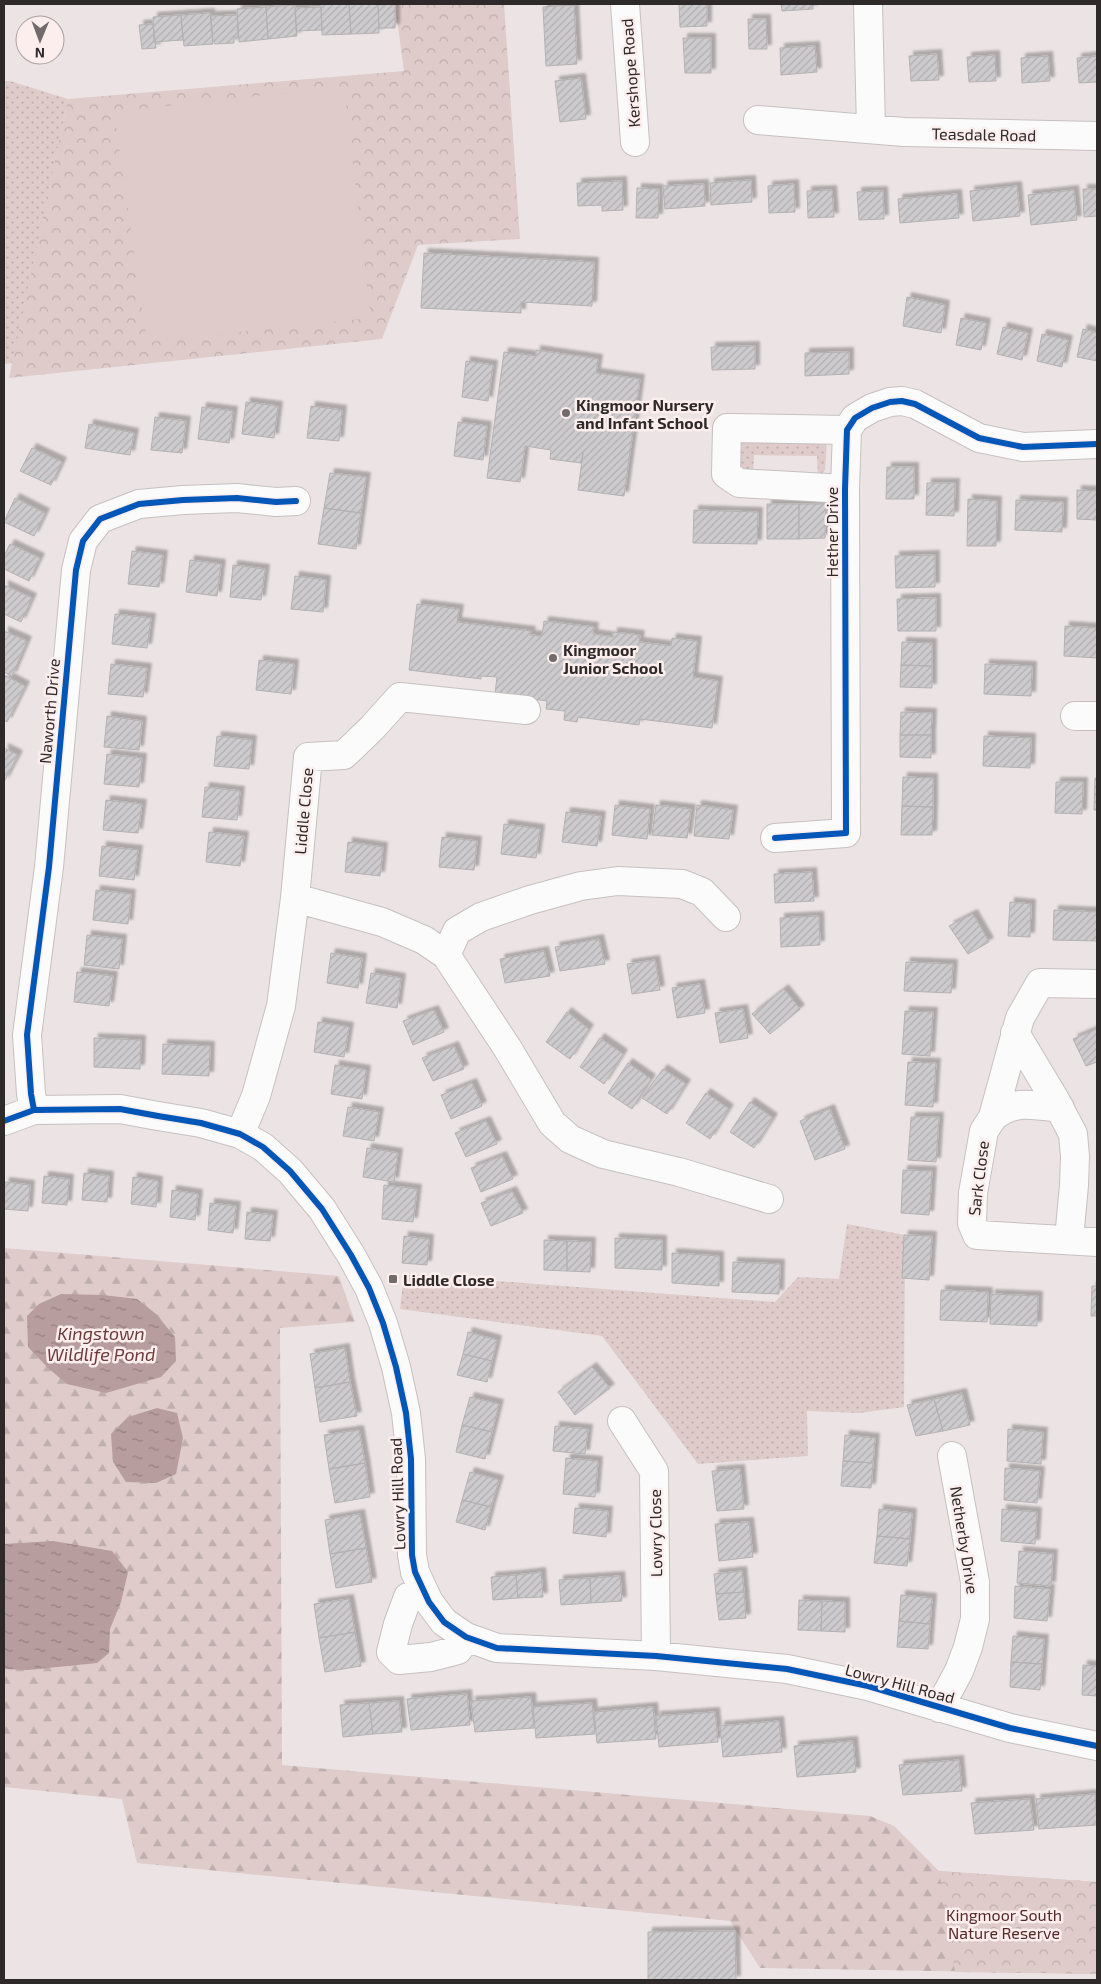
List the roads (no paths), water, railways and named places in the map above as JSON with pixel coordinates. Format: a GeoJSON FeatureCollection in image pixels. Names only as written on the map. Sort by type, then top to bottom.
{"type":"FeatureCollection","features":[{"type":"Feature","properties":{"kind":"street","name":"Kershope Road"},"geometry":{"type":"LineString","coordinates":[[625,4],[636,142]]}},
{"type":"Feature","properties":{"kind":"street"},"geometry":{"type":"LineString","coordinates":[[868,4],[871,129]]}},
{"type":"Feature","properties":{"kind":"street","name":"Teasdale Road"},"geometry":{"type":"LineString","coordinates":[[758,120],[904,132],[1097,136]]}},
{"type":"Feature","properties":{"kind":"street"},"geometry":{"type":"LineString","coordinates":[[845,489],[785,482],[739,483],[726,474],[728,428],[847,430],[855,418],[872,408],[890,402],[902,401],[916,404],[979,438],[1023,446],[1097,444]]}},
{"type":"Feature","properties":{"kind":"street","name":"Hether Drive"},"geometry":{"type":"LineString","coordinates":[[775,838],[846,833],[845,489],[847,430]]}},
{"type":"Feature","properties":{"kind":"street","name":"Naworth Drive"},"geometry":{"type":"LineString","coordinates":[[34,1110],[31,1094],[27,1035],[49,867],[76,570],[84,541],[100,519],[139,504],[237,498],[276,502],[296,501]]}},
{"type":"Feature","properties":{"kind":"street","name":"Liddle Close"},"geometry":{"type":"LineString","coordinates":[[240,1134],[256,1096],[281,1006],[295,898],[308,757],[344,755],[400,697],[526,710]]}},
{"type":"Feature","properties":{"kind":"street"},"geometry":{"type":"LineString","coordinates":[[446,955],[457,932],[481,917],[530,900],[580,886],[618,881],[682,884],[702,892],[721,903]]}},
{"type":"Feature","properties":{"kind":"street"},"geometry":{"type":"LineString","coordinates":[[295,898],[382,922],[424,940],[446,955],[508,1049],[552,1123],[570,1139],[603,1154],[679,1172],[769,1199]]}},
{"type":"Feature","properties":{"kind":"street","name":"Sark Close"},"geometry":{"type":"LineString","coordinates":[[1097,984],[1040,983],[1020,1018],[993,1117],[984,1130],[973,1193],[972,1223],[977,1235],[1097,1242]]}},
{"type":"Feature","properties":{"kind":"street"},"geometry":{"type":"LineString","coordinates":[[1015,1033],[1060,1108],[1073,1134],[1075,1156],[1069,1240]]}},
{"type":"Feature","properties":{"kind":"street"},"geometry":{"type":"LineString","coordinates":[[993,1117],[1005,1108],[1022,1104],[1060,1108]]}},
{"type":"Feature","properties":{"kind":"street","name":"Lowry Hill Road"},"geometry":{"type":"LineString","coordinates":[[4,1122],[34,1110],[120,1109],[201,1123],[240,1134],[263,1147],[290,1171],[322,1209],[351,1255],[369,1288],[383,1323],[396,1367],[406,1413],[410,1459],[412,1555],[415,1572],[423,1592],[444,1622],[466,1637],[497,1648],[656,1656],[787,1669],[868,1686],[1010,1728],[1097,1746]]}},
{"type":"Feature","properties":{"kind":"street","name":"Lowry Close"},"geometry":{"type":"LineString","coordinates":[[622,1421],[654,1471],[656,1656]]}},
{"type":"Feature","properties":{"kind":"street","name":"Netherby Drive"},"geometry":{"type":"LineString","coordinates":[[939,1708],[959,1671],[968,1647],[975,1619],[975,1582],[952,1456]]}},
{"type":"Feature","properties":{"kind":"street"},"geometry":{"type":"LineString","coordinates":[[423,1592],[408,1597],[398,1624],[392,1652],[399,1660],[431,1657],[458,1650],[466,1637]]}},
{"type":"Feature","properties":{"kind":"water","name":"Kingstown Wildlife Pond"},"geometry":{"type":"Polygon","coordinates":[[[61,1294],[103,1295],[137,1299],[156,1314],[175,1337],[176,1361],[161,1377],[106,1393],[67,1384],[28,1347],[27,1316],[39,1304],[61,1294]]]}},
{"type":"Feature","properties":{"kind":"water"},"geometry":{"type":"Polygon","coordinates":[[[157,1408],[177,1413],[183,1438],[176,1474],[156,1483],[126,1482],[113,1462],[111,1434],[128,1417],[157,1408]]]}},
{"type":"Feature","properties":{"kind":"water"},"geometry":{"type":"Polygon","coordinates":[[[53,1541],[112,1551],[128,1572],[121,1602],[110,1629],[109,1653],[97,1663],[28,1670],[4,1669],[4,1544],[53,1541]]]}},
{"type":"Feature","properties":{"kind":"place","name":"Kingmoor Nursery and Infant School"},"geometry":{"type":"Point","coordinates":[566,413]}},
{"type":"Feature","properties":{"kind":"place","name":"Kingmoor Junior School"},"geometry":{"type":"Point","coordinates":[553,658]}},
{"type":"Feature","properties":{"kind":"place","name":"Liddle Close"},"geometry":{"type":"Point","coordinates":[393,1279]}},
{"type":"Feature","properties":{"kind":"park label","name":"Kingmoor South Nature Reserve"},"geometry":{"type":"Point","coordinates":[1004,1923]}}]}
